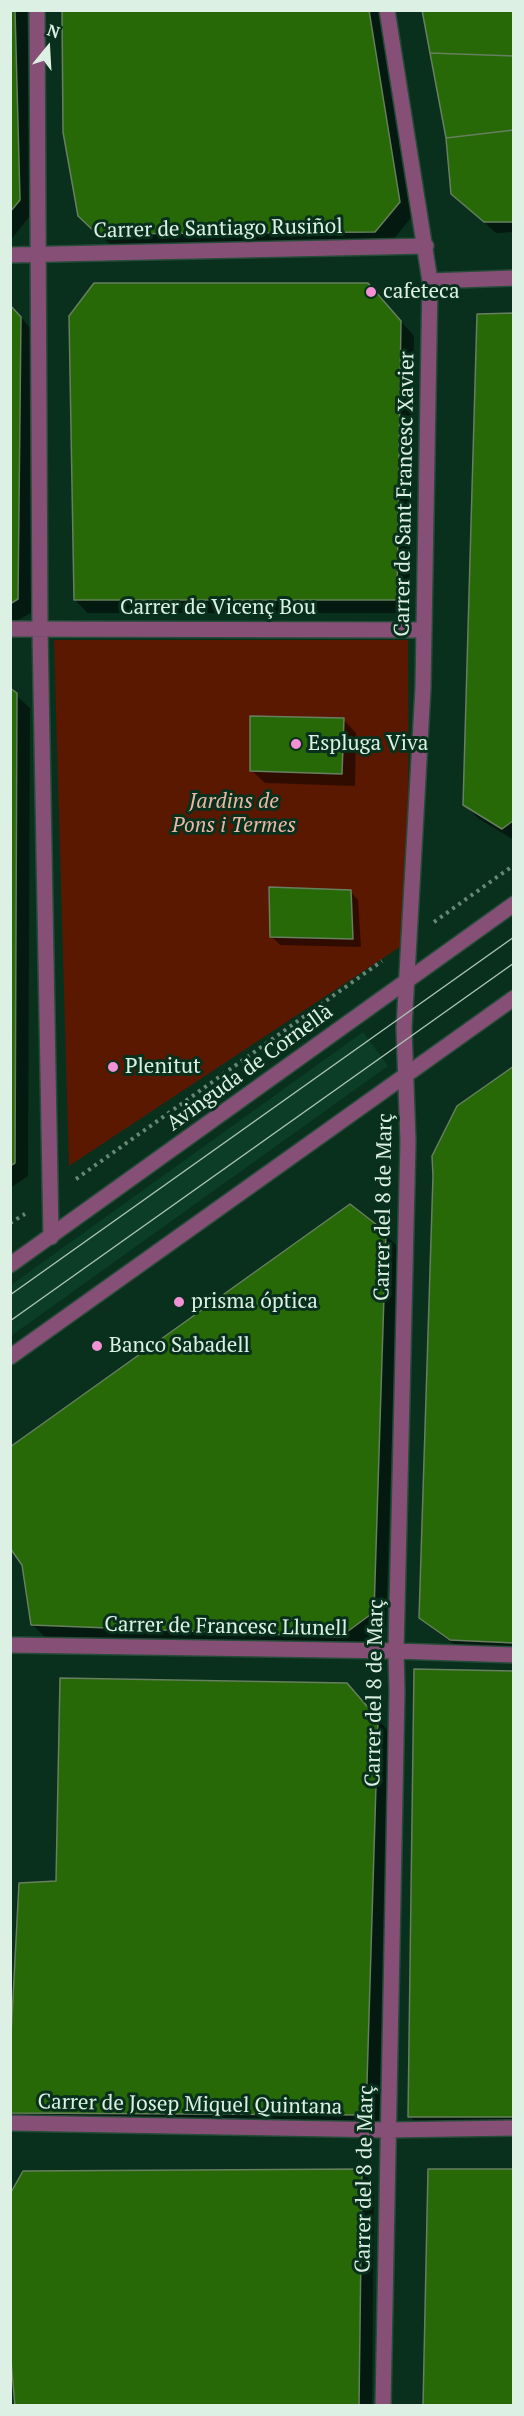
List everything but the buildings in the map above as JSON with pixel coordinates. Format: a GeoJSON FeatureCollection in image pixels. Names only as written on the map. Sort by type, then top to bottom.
{"type":"FeatureCollection","features":[{"type":"Feature","properties":{"kind":"street"},"geometry":{"type":"LineString","coordinates":[[37,10],[40,629],[51,1237]]}},
{"type":"Feature","properties":{"kind":"street","name":"Carrer de Sant Francesc Xavier"},"geometry":{"type":"LineString","coordinates":[[387,10],[430,281],[424,630],[407,981]]}},
{"type":"Feature","properties":{"kind":"street","name":"Carrer de Santiago Rusiñol"},"geometry":{"type":"LineString","coordinates":[[10,255],[426,246]]}},
{"type":"Feature","properties":{"kind":"street"},"geometry":{"type":"LineString","coordinates":[[430,281],[513,278]]}},
{"type":"Feature","properties":{"kind":"street","name":"Carrer de Vicenç Bou"},"geometry":{"type":"LineString","coordinates":[[10,629],[424,630]]}},
{"type":"Feature","properties":{"kind":"street","name":"Avinguda de Cornellà"},"geometry":{"type":"LineString","coordinates":[[10,1265],[513,904]]}},
{"type":"Feature","properties":{"kind":"street","name":"Carrer del 8 de Març"},"geometry":{"type":"LineString","coordinates":[[382,2406],[408,1153],[404,1028],[407,981]]}},
{"type":"Feature","properties":{"kind":"street"},"geometry":{"type":"LineString","coordinates":[[10,1357],[513,999]]}},
{"type":"Feature","properties":{"kind":"street","name":"Carrer de Francesc Llunell"},"geometry":{"type":"LineString","coordinates":[[10,1645],[513,1655]]}},
{"type":"Feature","properties":{"kind":"street","name":"Carrer de Josep Miquel Quintana"},"geometry":{"type":"LineString","coordinates":[[10,2123],[387,2130],[513,2128]]}},
{"type":"Feature","properties":{"kind":"path","name":"Avinguda de Cornellà"},"geometry":{"type":"LineString","coordinates":[[10,1223],[50,1197],[513,865]]}},
{"type":"Feature","properties":{"kind":"shaded area"},"geometry":{"type":"Polygon","coordinates":[[[363,1032],[388,1066],[11,1336],[11,1285],[363,1032]]]}},
{"type":"Feature","properties":{"kind":"green space","name":"Jardins de Pons i Termes"},"geometry":{"type":"Polygon","coordinates":[[[54,640],[408,640],[409,941],[69,1166],[54,640]]]}},
{"type":"Feature","properties":{"kind":"tram line"},"geometry":{"type":"LineString","coordinates":[[10,1295],[514,937]]}},
{"type":"Feature","properties":{"kind":"tram line"},"geometry":{"type":"LineString","coordinates":[[10,1321],[514,963]]}},
{"type":"Feature","properties":{"kind":"place","name":"cafeteca"},"geometry":{"type":"Point","coordinates":[371,292]}},
{"type":"Feature","properties":{"kind":"place","name":"Espluga Viva"},"geometry":{"type":"Point","coordinates":[296,744]}},
{"type":"Feature","properties":{"kind":"place","name":"Plenitut"},"geometry":{"type":"Point","coordinates":[113,1067]}},
{"type":"Feature","properties":{"kind":"place","name":"prisma óptica"},"geometry":{"type":"Point","coordinates":[179,1302]}},
{"type":"Feature","properties":{"kind":"place","name":"Banco Sabadell"},"geometry":{"type":"Point","coordinates":[97,1346]}}]}
